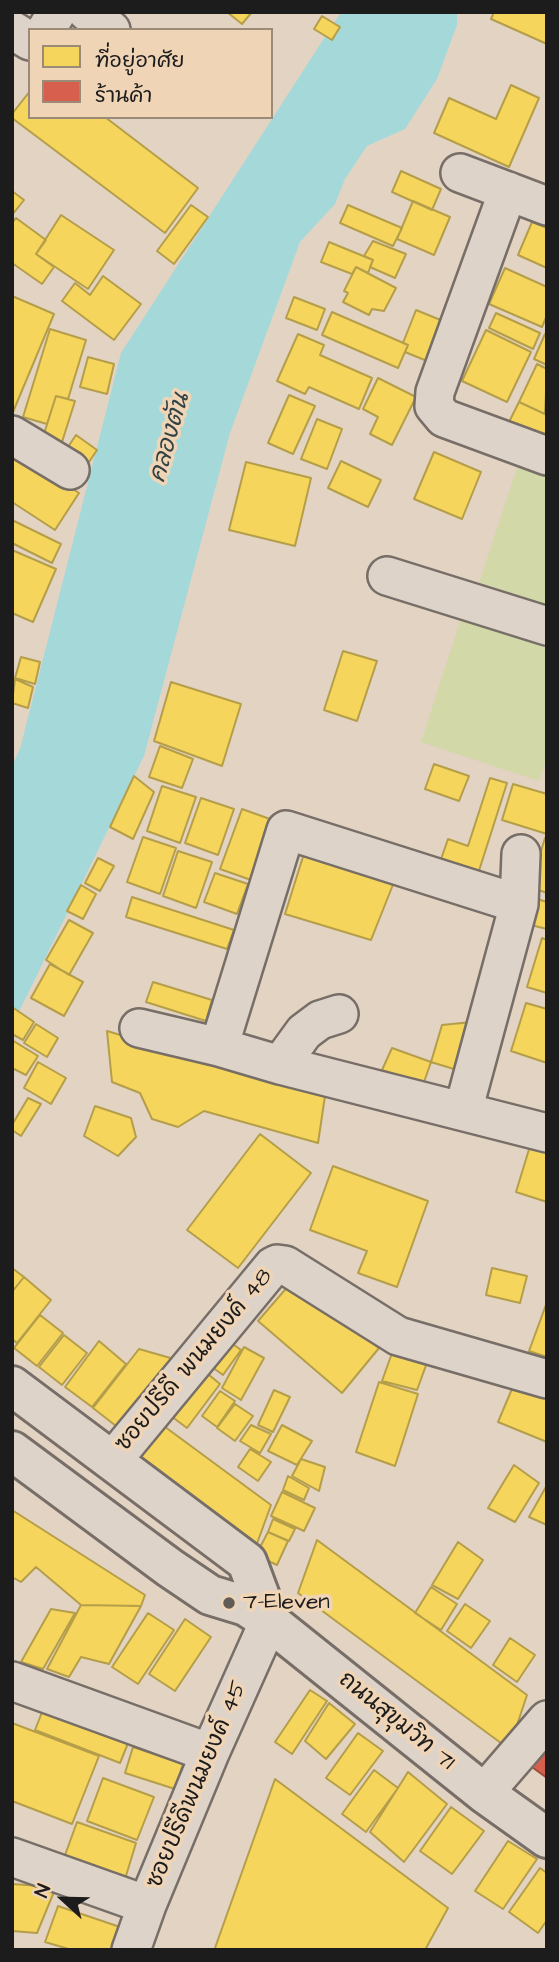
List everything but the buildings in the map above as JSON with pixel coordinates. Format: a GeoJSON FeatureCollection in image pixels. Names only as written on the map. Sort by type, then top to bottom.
{"type":"FeatureCollection","features":[{"type":"Feature","properties":{"kind":"main road"},"geometry":{"type":"LineString","coordinates":[[12,1386],[247,1562],[258,1613],[210,1620],[12,1483]]}},
{"type":"Feature","properties":{"kind":"main road","name":"ถนนสุขุมวิท 71"},"geometry":{"type":"LineString","coordinates":[[12,1409],[180,1555],[210,1595],[258,1613],[485,1793],[547,1838]]}},
{"type":"Feature","properties":{"kind":"main road","name":"ถนนสุขุมวิท 71"},"geometry":{"type":"LineString","coordinates":[[12,1451],[180,1555]]}},
{"type":"Feature","properties":{"kind":"street"},"geometry":{"type":"LineString","coordinates":[[47,28],[57,12]]}},
{"type":"Feature","properties":{"kind":"street"},"geometry":{"type":"LineString","coordinates":[[87,12],[108,28]]}},
{"type":"Feature","properties":{"kind":"street"},"geometry":{"type":"LineString","coordinates":[[12,30],[28,40]]}},
{"type":"Feature","properties":{"kind":"street"},"geometry":{"type":"LineString","coordinates":[[460,173],[547,206]]}},
{"type":"Feature","properties":{"kind":"street"},"geometry":{"type":"LineString","coordinates":[[508,191],[435,392],[434,406],[444,418],[547,456]]}},
{"type":"Feature","properties":{"kind":"street"},"geometry":{"type":"LineString","coordinates":[[12,435],[71,470]]}},
{"type":"Feature","properties":{"kind":"street"},"geometry":{"type":"LineString","coordinates":[[387,576],[547,626]]}},
{"type":"Feature","properties":{"kind":"street"},"geometry":{"type":"LineString","coordinates":[[219,1047],[286,830],[519,904]]}},
{"type":"Feature","properties":{"kind":"street"},"geometry":{"type":"LineString","coordinates":[[463,1111],[519,904],[521,854]]}},
{"type":"Feature","properties":{"kind":"street"},"geometry":{"type":"LineString","coordinates":[[279,1065],[304,1031],[320,1020],[339,1014]]}},
{"type":"Feature","properties":{"kind":"street"},"geometry":{"type":"LineString","coordinates":[[139,1028],[547,1133]]}},
{"type":"Feature","properties":{"kind":"street","name":"ซอยปรีดี พนมยงค์ 48"},"geometry":{"type":"LineString","coordinates":[[112,1461],[277,1264],[285,1265],[398,1336],[547,1379]]}},
{"type":"Feature","properties":{"kind":"street","name":"ซอยปรีดีพนมยงค์ 45"},"geometry":{"type":"LineString","coordinates":[[131,1950],[210,1753],[258,1613]]}},
{"type":"Feature","properties":{"kind":"street"},"geometry":{"type":"LineString","coordinates":[[12,1681],[210,1753]]}},
{"type":"Feature","properties":{"kind":"street"},"geometry":{"type":"LineString","coordinates":[[485,1793],[547,1720]]}},
{"type":"Feature","properties":{"kind":"street"},"geometry":{"type":"LineString","coordinates":[[12,1857],[147,1905]]}},
{"type":"Feature","properties":{"kind":"green space"},"geometry":{"type":"Polygon","coordinates":[[[520,459],[547,468],[547,605],[479,583],[520,459]]]}},
{"type":"Feature","properties":{"kind":"green space"},"geometry":{"type":"Polygon","coordinates":[[[461,618],[547,646],[547,758],[539,781],[421,742],[461,618]]]}},
{"type":"Feature","properties":{"kind":"water","name":"คลองตัน"},"geometry":{"type":"Polygon","coordinates":[[[341,12],[457,12],[457,25],[437,79],[405,129],[367,146],[345,179],[335,204],[300,242],[230,433],[144,756],[12,1026],[12,766],[20,749],[121,353],[341,12]]]}},
{"type":"Feature","properties":{"kind":"place","name":"7-Eleven"},"geometry":{"type":"Point","coordinates":[229,1603]}}]}
